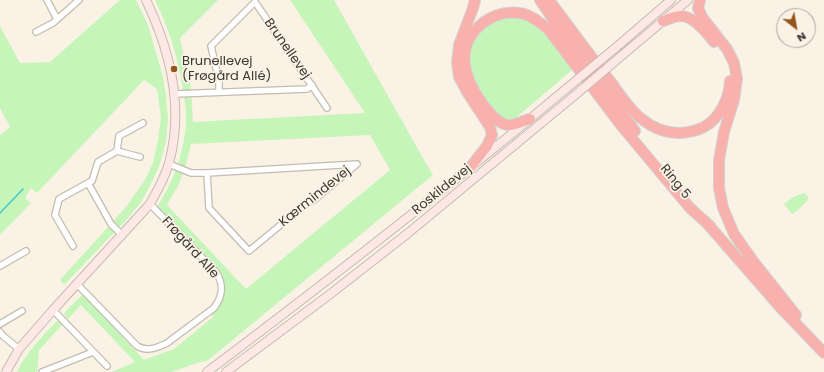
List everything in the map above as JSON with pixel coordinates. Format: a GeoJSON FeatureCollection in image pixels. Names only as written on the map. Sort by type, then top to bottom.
{"type":"FeatureCollection","features":[{"type":"Feature","properties":{"kind":"highway"},"geometry":{"type":"LineString","coordinates":[[472,165],[492,135],[490,127],[459,77],[457,63],[459,45],[475,0]]}},
{"type":"Feature","properties":{"kind":"highway","name":"Ring 5"},"geometry":{"type":"LineString","coordinates":[[540,0],[584,64],[643,142],[710,226],[780,306],[824,353]]}},
{"type":"Feature","properties":{"kind":"highway"},"geometry":{"type":"LineString","coordinates":[[549,0],[627,104],[643,120],[658,129],[670,133],[696,131],[708,125],[718,115],[727,100],[730,87],[728,65],[722,52],[696,22],[685,16],[677,16],[663,21]]}},
{"type":"Feature","properties":{"kind":"highway"},"geometry":{"type":"LineString","coordinates":[[700,0],[698,8],[702,17],[727,49],[734,63],[738,79],[734,100],[724,132],[719,160],[719,188],[723,208],[734,234],[753,261],[797,316],[816,345]]}},
{"type":"Feature","properties":{"kind":"highway"},"geometry":{"type":"LineString","coordinates":[[530,118],[510,126],[497,120],[480,100],[467,75],[464,61],[468,41],[477,28],[484,22],[503,13],[519,13],[533,17],[548,29],[620,124],[690,208],[710,226]]}},
{"type":"Feature","properties":{"kind":"main road"},"geometry":{"type":"LineString","coordinates":[[6,372],[19,349],[150,204],[161,184],[169,164],[174,135],[174,94],[164,45],[146,0]]}},
{"type":"Feature","properties":{"kind":"main road","name":"Roskildevej"},"geometry":{"type":"LineString","coordinates":[[207,372],[321,286],[472,165],[567,88],[671,0]]}},
{"type":"Feature","properties":{"kind":"main road","name":"Roskildevej"},"geometry":{"type":"LineString","coordinates":[[226,372],[407,234],[688,0]]}},
{"type":"Feature","properties":{"kind":"street"},"geometry":{"type":"LineString","coordinates":[[47,0],[57,19]]}},
{"type":"Feature","properties":{"kind":"street"},"geometry":{"type":"LineString","coordinates":[[36,32],[52,23],[79,0]]}},
{"type":"Feature","properties":{"kind":"street","name":"Brunellevej"},"geometry":{"type":"LineString","coordinates":[[219,92],[219,81],[211,46],[255,2],[327,108]]}},
{"type":"Feature","properties":{"kind":"street","name":"Brunellevej"},"geometry":{"type":"LineString","coordinates":[[174,94],[307,89],[312,85]]}},
{"type":"Feature","properties":{"kind":"street"},"geometry":{"type":"LineString","coordinates":[[117,151],[119,136],[143,123]]}},
{"type":"Feature","properties":{"kind":"street"},"geometry":{"type":"LineString","coordinates":[[73,246],[55,215],[59,199],[92,181],[98,162],[117,151],[140,157]]}},
{"type":"Feature","properties":{"kind":"street","name":"Kærmindevej"},"geometry":{"type":"LineString","coordinates":[[169,164],[191,173],[357,164],[249,251],[209,208],[208,173]]}},
{"type":"Feature","properties":{"kind":"street"},"geometry":{"type":"LineString","coordinates":[[88,183],[111,224],[122,235]]}},
{"type":"Feature","properties":{"kind":"street","name":"Frøgård Alle"},"geometry":{"type":"LineString","coordinates":[[77,284],[137,346],[142,349],[148,350],[167,343],[214,308],[219,302],[221,295],[221,286],[216,272],[150,204]]}},
{"type":"Feature","properties":{"kind":"street"},"geometry":{"type":"LineString","coordinates":[[0,266],[26,251]]}},
{"type":"Feature","properties":{"kind":"street"},"geometry":{"type":"LineString","coordinates":[[0,324],[22,310]]}},
{"type":"Feature","properties":{"kind":"street"},"geometry":{"type":"LineString","coordinates":[[53,310],[107,366]]}},
{"type":"Feature","properties":{"kind":"street"},"geometry":{"type":"LineString","coordinates":[[0,332],[19,349]]}},
{"type":"Feature","properties":{"kind":"street"},"geometry":{"type":"LineString","coordinates":[[42,372],[93,352]]}},
{"type":"Feature","properties":{"kind":"green space"},"geometry":{"type":"Polygon","coordinates":[[[120,0],[136,0],[148,25],[163,77],[166,96],[168,119],[166,141],[160,164],[141,202],[129,217],[64,285],[60,280],[126,207],[145,180],[153,163],[158,140],[161,117],[157,89],[144,80],[37,193],[31,188],[25,198],[31,203],[0,235],[0,135],[10,127],[0,108],[0,26],[20,63],[50,62],[120,0]]]}},
{"type":"Feature","properties":{"kind":"green space"},"geometry":{"type":"Polygon","coordinates":[[[155,0],[218,0],[180,38],[191,89],[193,122],[365,113],[290,0],[334,0],[433,175],[207,361],[171,372],[111,372],[135,362],[81,305],[68,319],[64,313],[83,294],[144,360],[174,349],[213,317],[212,313],[223,298],[224,288],[217,269],[157,207],[179,162],[186,125],[185,99],[177,58],[171,38],[155,0]],[[370,135],[191,144],[186,165],[179,184],[167,205],[246,289],[390,170],[370,135]]]}},
{"type":"Feature","properties":{"kind":"green space"},"geometry":{"type":"Polygon","coordinates":[[[510,17],[519,17],[528,20],[547,33],[572,70],[511,122],[499,119],[484,99],[469,71],[469,47],[475,36],[492,21],[510,17]]]}},
{"type":"Feature","properties":{"kind":"green space"},"geometry":{"type":"Polygon","coordinates":[[[805,193],[808,200],[792,214],[784,204],[795,196],[805,193]]]}},
{"type":"Feature","properties":{"kind":"green space"},"geometry":{"type":"Polygon","coordinates":[[[58,320],[62,325],[39,350],[37,372],[17,372],[30,351],[58,320]]]}},
{"type":"Feature","properties":{"kind":"waterway"},"geometry":{"type":"LineString","coordinates":[[0,213],[23,189]]}},
{"type":"Feature","properties":{"kind":"place","name":"Brunellevej (Frøgård Allé)"},"geometry":{"type":"Point","coordinates":[174,69]}}]}
